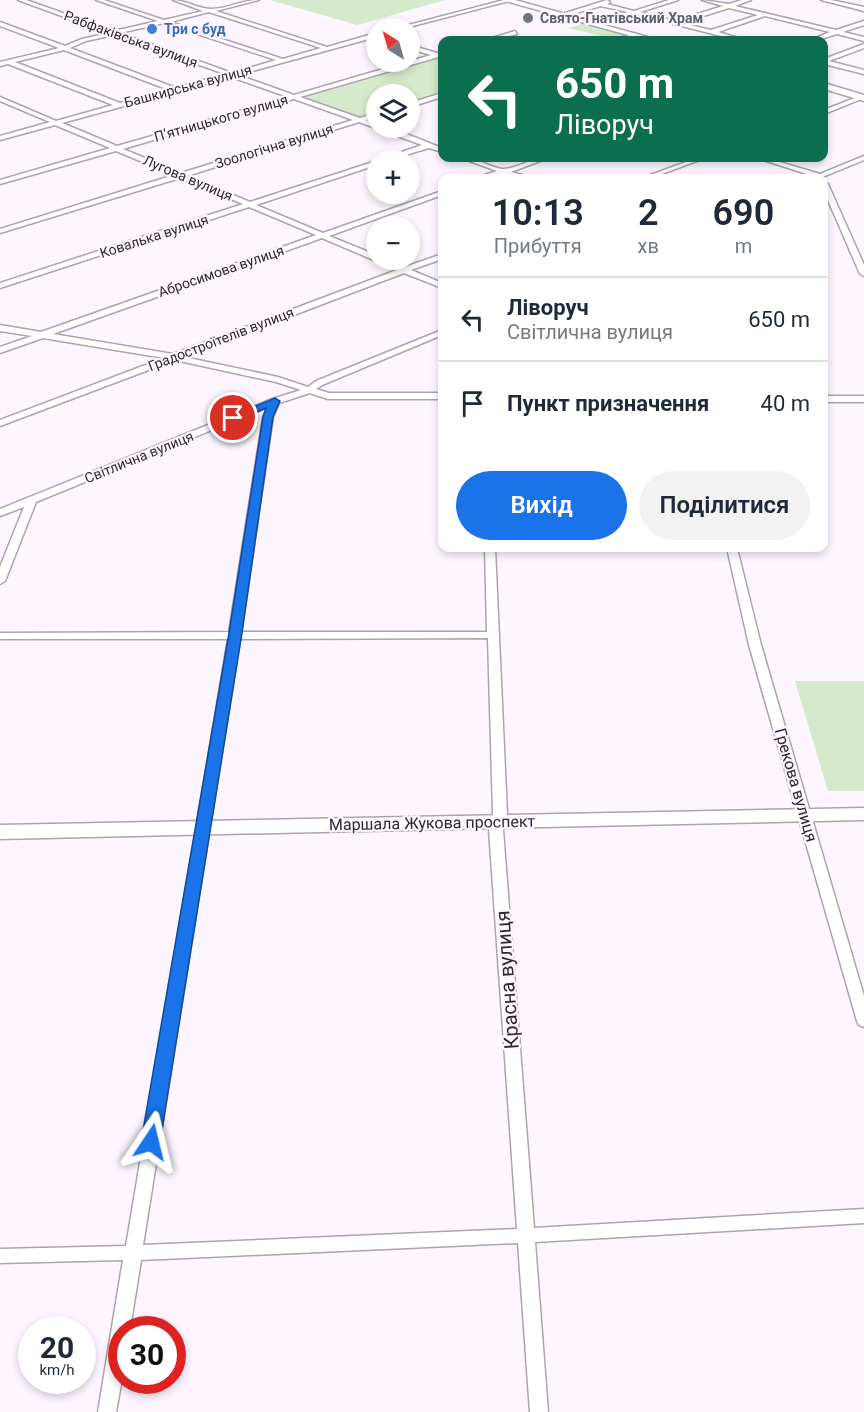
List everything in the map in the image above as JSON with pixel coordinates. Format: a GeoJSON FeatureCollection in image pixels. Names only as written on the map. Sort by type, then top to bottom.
{"type":"FeatureCollection","features":[{"type":"Feature","properties":{"kind":"street","name":"Рабфаківська вулиця"},"geometry":{"type":"LineString","coordinates":[[21,0],[366,123]]}},
{"type":"Feature","properties":{"kind":"street"},"geometry":{"type":"LineString","coordinates":[[99,0],[282,61]]}},
{"type":"Feature","properties":{"kind":"street"},"geometry":{"type":"LineString","coordinates":[[176,0],[327,49]]}},
{"type":"Feature","properties":{"kind":"street"},"geometry":{"type":"LineString","coordinates":[[0,64],[66,48],[84,40],[256,0]]}},
{"type":"Feature","properties":{"kind":"street"},"geometry":{"type":"LineString","coordinates":[[420,23],[508,0],[639,36]]}},
{"type":"Feature","properties":{"kind":"street"},"geometry":{"type":"LineString","coordinates":[[562,15],[614,0]]}},
{"type":"Feature","properties":{"kind":"street"},"geometry":{"type":"LineString","coordinates":[[595,24],[675,0]]}},
{"type":"Feature","properties":{"kind":"street"},"geometry":{"type":"LineString","coordinates":[[705,0],[864,39]]}},
{"type":"Feature","properties":{"kind":"street"},"geometry":{"type":"LineString","coordinates":[[674,23],[748,0]]}},
{"type":"Feature","properties":{"kind":"street"},"geometry":{"type":"LineString","coordinates":[[824,0],[864,9]]}},
{"type":"Feature","properties":{"kind":"street"},"geometry":{"type":"LineString","coordinates":[[850,6],[864,1]]}},
{"type":"Feature","properties":{"kind":"street"},"geometry":{"type":"LineString","coordinates":[[601,4],[726,36]]}},
{"type":"Feature","properties":{"kind":"street"},"geometry":{"type":"LineString","coordinates":[[710,32],[765,15]]}},
{"type":"Feature","properties":{"kind":"street"},"geometry":{"type":"LineString","coordinates":[[827,36],[864,23]]}},
{"type":"Feature","properties":{"kind":"street"},"geometry":{"type":"LineString","coordinates":[[0,24],[176,90]]}},
{"type":"Feature","properties":{"kind":"street"},"geometry":{"type":"LineString","coordinates":[[504,36],[516,33]]}},
{"type":"Feature","properties":{"kind":"street","name":"Башкирська вулиця"},"geometry":{"type":"LineString","coordinates":[[0,138],[366,39]]}},
{"type":"Feature","properties":{"kind":"street"},"geometry":{"type":"LineString","coordinates":[[828,60],[864,46]]}},
{"type":"Feature","properties":{"kind":"street"},"geometry":{"type":"LineString","coordinates":[[420,50],[438,55]]}},
{"type":"Feature","properties":{"kind":"street","name":"П’ятницького вулиця"},"geometry":{"type":"LineString","coordinates":[[0,182],[438,57]]}},
{"type":"Feature","properties":{"kind":"street"},"geometry":{"type":"LineString","coordinates":[[0,58],[119,105]]}},
{"type":"Feature","properties":{"kind":"street"},"geometry":{"type":"LineString","coordinates":[[828,62],[863,72]]}},
{"type":"Feature","properties":{"kind":"street"},"geometry":{"type":"LineString","coordinates":[[828,88],[863,97]]}},
{"type":"Feature","properties":{"kind":"street"},"geometry":{"type":"LineString","coordinates":[[420,102],[438,95]]}},
{"type":"Feature","properties":{"kind":"street"},"geometry":{"type":"LineString","coordinates":[[828,110],[863,97]]}},
{"type":"Feature","properties":{"kind":"street","name":"Лугова вулиця"},"geometry":{"type":"LineString","coordinates":[[0,99],[366,254]]}},
{"type":"Feature","properties":{"kind":"street","name":"Зоологічна вулиця"},"geometry":{"type":"LineString","coordinates":[[0,231],[366,118]]}},
{"type":"Feature","properties":{"kind":"street","name":"Рабфаківська вулиця"},"geometry":{"type":"LineString","coordinates":[[410,138],[438,148]]}},
{"type":"Feature","properties":{"kind":"street"},"geometry":{"type":"LineString","coordinates":[[415,150],[438,142]]}},
{"type":"Feature","properties":{"kind":"street"},"geometry":{"type":"LineString","coordinates":[[828,176],[864,158]]}},
{"type":"Feature","properties":{"kind":"street"},"geometry":{"type":"LineString","coordinates":[[475,162],[510,174]]}},
{"type":"Feature","properties":{"kind":"street"},"geometry":{"type":"LineString","coordinates":[[497,174],[533,162]]}},
{"type":"Feature","properties":{"kind":"street"},"geometry":{"type":"LineString","coordinates":[[657,174],[691,162]]}},
{"type":"Feature","properties":{"kind":"street"},"geometry":{"type":"LineString","coordinates":[[771,162],[804,174]]}},
{"type":"Feature","properties":{"kind":"street","name":"Ковалька вулиця"},"geometry":{"type":"LineString","coordinates":[[0,286],[366,166]]}},
{"type":"Feature","properties":{"kind":"street","name":"Абросимова вулиця"},"geometry":{"type":"LineString","coordinates":[[0,350],[438,194]]}},
{"type":"Feature","properties":{"kind":"street"},"geometry":{"type":"LineString","coordinates":[[828,197],[864,274]]}},
{"type":"Feature","properties":{"kind":"street","name":"Градостроїтелiв вулиця"},"geometry":{"type":"LineString","coordinates":[[420,264],[438,258]]}},
{"type":"Feature","properties":{"kind":"street","name":"Лугова вулиця"},"geometry":{"type":"LineString","coordinates":[[405,270],[438,284]]}},
{"type":"Feature","properties":{"kind":"street","name":"Градостроїтелiв вулиця"},"geometry":{"type":"LineString","coordinates":[[0,423],[405,270]]}},
{"type":"Feature","properties":{"kind":"street"},"geometry":{"type":"LineString","coordinates":[[0,328],[173,357],[278,380],[328,396],[438,396]]}},
{"type":"Feature","properties":{"kind":"street","name":"Світлична вулиця"},"geometry":{"type":"LineString","coordinates":[[0,513],[275,401],[308,391],[319,383],[438,334]]}},
{"type":"Feature","properties":{"kind":"street"},"geometry":{"type":"LineString","coordinates":[[828,399],[864,399]]}},
{"type":"Feature","properties":{"kind":"street"},"geometry":{"type":"LineString","coordinates":[[107,1412],[204,828],[268,417],[275,401]]}},
{"type":"Feature","properties":{"kind":"street"},"geometry":{"type":"LineString","coordinates":[[0,581],[32,500]]}},
{"type":"Feature","properties":{"kind":"street","name":"Красна вулиця"},"geometry":{"type":"LineString","coordinates":[[490,552],[500,814],[496,830],[539,1412]]}},
{"type":"Feature","properties":{"kind":"street","name":"Грекова вулиця"},"geometry":{"type":"LineString","coordinates":[[733,552],[754,645],[864,1021]]}},
{"type":"Feature","properties":{"kind":"street"},"geometry":{"type":"LineString","coordinates":[[0,636],[493,636]]}},
{"type":"Feature","properties":{"kind":"street","name":"Маршала Жукова проспект"},"geometry":{"type":"LineString","coordinates":[[0,832],[864,814]]}},
{"type":"Feature","properties":{"kind":"street"},"geometry":{"type":"LineString","coordinates":[[0,1256],[132,1254],[526,1236],[864,1216]]}},
{"type":"Feature","properties":{"kind":"green space"},"geometry":{"type":"Polygon","coordinates":[[[270,0],[445,0],[382,18],[366,18],[366,22],[357,25],[270,0]]]}},
{"type":"Feature","properties":{"kind":"green space"},"geometry":{"type":"Polygon","coordinates":[[[586,23],[630,35],[602,36],[568,28],[586,23]]]}},
{"type":"Feature","properties":{"kind":"green space"},"geometry":{"type":"Polygon","coordinates":[[[438,59],[438,92],[420,99],[420,84],[366,84],[366,115],[358,117],[302,98],[392,72],[420,72],[420,64],[438,59]]]}},
{"type":"Feature","properties":{"kind":"green space"},"geometry":{"type":"Polygon","coordinates":[[[795,681],[864,681],[864,791],[828,791],[795,681]]]}},
{"type":"Feature","properties":{"kind":"place","name":"Свято-Гнатівський Храм"},"geometry":{"type":"Point","coordinates":[528,18]}},
{"type":"Feature","properties":{"kind":"place","name":"Три с буд"},"geometry":{"type":"Point","coordinates":[152,29]}},
{"type":"Feature","properties":{"kind":"route"},"geometry":{"type":"LineString","coordinates":[[151,1142],[204,828],[268,417],[275,401],[233,418]]}}]}
